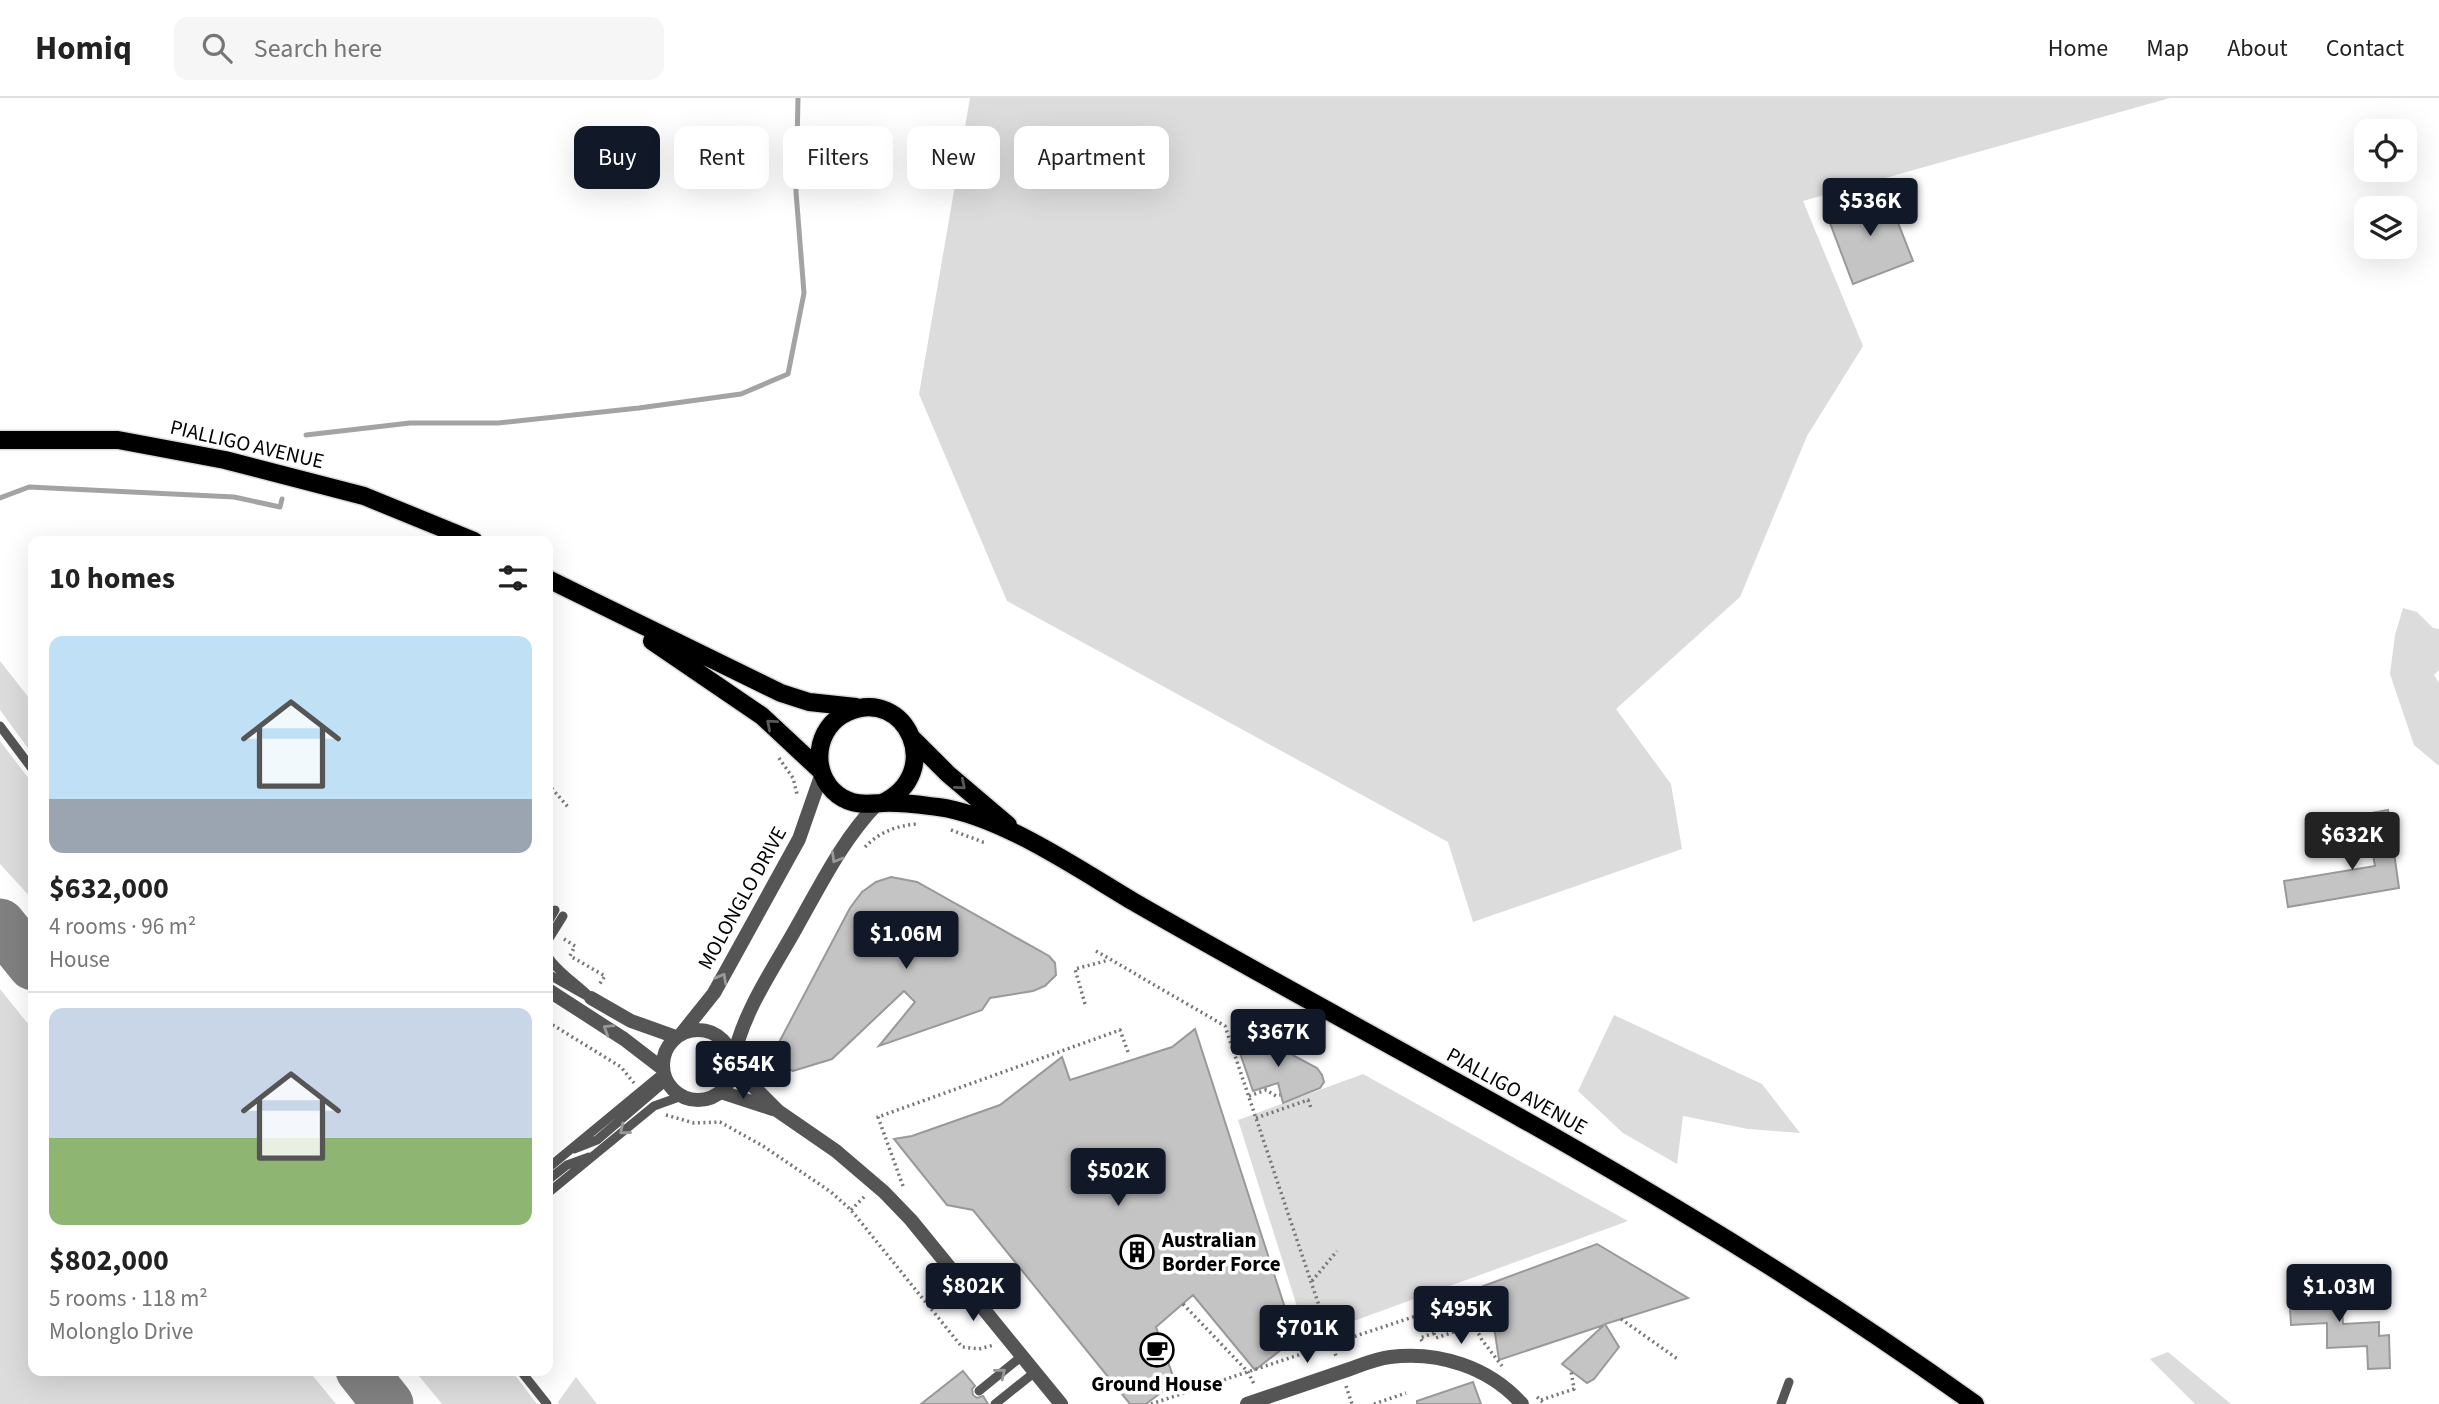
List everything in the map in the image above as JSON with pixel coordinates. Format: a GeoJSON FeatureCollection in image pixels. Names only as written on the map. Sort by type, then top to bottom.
{"type":"FeatureCollection","features":[{"type":"Feature","properties":{"kind":"main road","name":"PIALLIGO AVENUE"},"geometry":{"type":"LineString","coordinates":[[0,440],[118,440],[225,460],[364,496],[462,536]]}},
{"type":"Feature","properties":{"kind":"main road"},"geometry":{"type":"LineString","coordinates":[[553,582],[794,698],[884,711],[893,715],[908,729],[912,738],[916,757],[912,777],[900,793],[880,803],[857,804],[848,801],[832,790],[821,772],[755,710],[685,662],[578,595]]}},
{"type":"Feature","properties":{"kind":"main road"},"geometry":{"type":"LineString","coordinates":[[821,772],[820,745],[828,729],[848,712],[864,708]]}},
{"type":"Feature","properties":{"kind":"main road","name":"PIALLIGO AVENUE"},"geometry":{"type":"LineString","coordinates":[[912,738],[948,774],[1024,838]]}},
{"type":"Feature","properties":{"kind":"main road","name":"PIALLIGO AVENUE"},"geometry":{"type":"LineString","coordinates":[[880,803],[954,810],[1024,838],[1686,1214],[1864,1326],[1975,1404]]}},
{"type":"Feature","properties":{"kind":"street","name":"MOLONGLO DRIVE"},"geometry":{"type":"LineString","coordinates":[[679,1035],[714,993],[799,839],[821,772]]}},
{"type":"Feature","properties":{"kind":"street"},"geometry":{"type":"LineString","coordinates":[[553,993],[624,1039],[664,1075],[676,1093],[702,1100],[720,1092],[727,1084],[737,1040],[750,1009],[844,844],[855,827],[880,803]]}},
{"type":"Feature","properties":{"kind":"street"},"geometry":{"type":"LineString","coordinates":[[591,998],[631,1021],[679,1035]]}},
{"type":"Feature","properties":{"kind":"street"},"geometry":{"type":"LineString","coordinates":[[664,1075],[667,1048],[679,1035],[692,1030],[714,1033],[730,1049],[733,1063],[778,1111],[823,1142],[884,1192],[911,1220],[1061,1404]]}},
{"type":"Feature","properties":{"kind":"street"},"geometry":{"type":"LineString","coordinates":[[720,1092],[778,1111]]}},
{"type":"Feature","properties":{"kind":"street"},"geometry":{"type":"LineString","coordinates":[[1247,1404],[1389,1357],[1445,1360],[1479,1371],[1527,1403]]}},
{"type":"Feature","properties":{"kind":"lane"},"geometry":{"type":"LineString","coordinates":[[0,726],[28,763]]}},
{"type":"Feature","properties":{"kind":"lane"},"geometry":{"type":"LineString","coordinates":[[553,918],[559,913],[553,928]]}},
{"type":"Feature","properties":{"kind":"lane"},"geometry":{"type":"LineString","coordinates":[[553,964],[591,998]]}},
{"type":"Feature","properties":{"kind":"lane"},"geometry":{"type":"LineString","coordinates":[[553,977],[591,998]]}},
{"type":"Feature","properties":{"kind":"lane"},"geometry":{"type":"LineString","coordinates":[[553,1164],[664,1075]]}},
{"type":"Feature","properties":{"kind":"lane"},"geometry":{"type":"LineString","coordinates":[[569,1151],[597,1140],[664,1075]]}},
{"type":"Feature","properties":{"kind":"lane"},"geometry":{"type":"LineString","coordinates":[[553,1189],[654,1106],[682,1096]]}},
{"type":"Feature","properties":{"kind":"lane"},"geometry":{"type":"LineString","coordinates":[[553,1176],[567,1165],[597,1153]]}},
{"type":"Feature","properties":{"kind":"lane"},"geometry":{"type":"LineString","coordinates":[[979,1391],[1022,1356]]}},
{"type":"Feature","properties":{"kind":"lane"},"geometry":{"type":"LineString","coordinates":[[995,1404],[1035,1372]]}},
{"type":"Feature","properties":{"kind":"lane"},"geometry":{"type":"LineString","coordinates":[[525,1376],[547,1404]]}},
{"type":"Feature","properties":{"kind":"lane"},"geometry":{"type":"LineString","coordinates":[[1781,1404],[1789,1382]]}},
{"type":"Feature","properties":{"kind":"path"},"geometry":{"type":"LineString","coordinates":[[774,752],[793,778],[798,798]]}},
{"type":"Feature","properties":{"kind":"path"},"geometry":{"type":"LineString","coordinates":[[553,790],[568,807]]}},
{"type":"Feature","properties":{"kind":"path"},"geometry":{"type":"LineString","coordinates":[[844,844],[859,852],[878,834],[900,825],[923,823]]}},
{"type":"Feature","properties":{"kind":"path"},"geometry":{"type":"LineString","coordinates":[[944,827],[983,842],[1024,838]]}},
{"type":"Feature","properties":{"kind":"path"},"geometry":{"type":"LineString","coordinates":[[1096,951],[1225,1026],[1352,1404]]}},
{"type":"Feature","properties":{"kind":"path"},"geometry":{"type":"LineString","coordinates":[[1085,1004],[1075,969],[1110,959]]}},
{"type":"Feature","properties":{"kind":"path"},"geometry":{"type":"LineString","coordinates":[[553,1025],[621,1067],[642,1092]]}},
{"type":"Feature","properties":{"kind":"path"},"geometry":{"type":"LineString","coordinates":[[903,1186],[878,1117],[1120,1030],[1128,1052]]}},
{"type":"Feature","properties":{"kind":"path"},"geometry":{"type":"LineString","coordinates":[[1249,1096],[1266,1090],[1276,1096],[1280,1095]]}},
{"type":"Feature","properties":{"kind":"path"},"geometry":{"type":"LineString","coordinates":[[1256,1118],[1308,1100],[1311,1108]]}},
{"type":"Feature","properties":{"kind":"path"},"geometry":{"type":"LineString","coordinates":[[654,1106],[663,1114],[694,1124],[720,1122],[790,1164],[851,1210],[962,1346],[979,1349],[994,1345]]}},
{"type":"Feature","properties":{"kind":"path"},"geometry":{"type":"LineString","coordinates":[[1311,1282],[1338,1251]]}},
{"type":"Feature","properties":{"kind":"path"},"geometry":{"type":"LineString","coordinates":[[1151,1404],[1425,1313],[1438,1301]]}},
{"type":"Feature","properties":{"kind":"path"},"geometry":{"type":"LineString","coordinates":[[1183,1304],[1248,1372]]}},
{"type":"Feature","properties":{"kind":"path"},"geometry":{"type":"LineString","coordinates":[[1425,1313],[1436,1338],[1474,1325],[1506,1371]]}},
{"type":"Feature","properties":{"kind":"path"},"geometry":{"type":"LineString","coordinates":[[1621,1319],[1679,1360]]}},
{"type":"Feature","properties":{"kind":"path"},"geometry":{"type":"LineString","coordinates":[[1527,1403],[1574,1390],[1572,1371]]}},
{"type":"Feature","properties":{"kind":"path"},"geometry":{"type":"LineString","coordinates":[[1532,1392],[1545,1404]]}},
{"type":"Feature","properties":{"kind":"path"},"geometry":{"type":"LineString","coordinates":[[1374,1404],[1406,1393]]}},
{"type":"Feature","properties":{"kind":"shaded area"},"geometry":{"type":"Polygon","coordinates":[[[970,98],[2170,98],[1803,201],[1863,346],[1807,436],[1740,597],[1616,709],[1671,784],[1682,849],[1473,922],[1448,842],[1007,601],[919,394],[954,189],[1000,189],[1000,126],[965,126],[970,98]]]}},
{"type":"Feature","properties":{"kind":"shaded area"},"geometry":{"type":"Polygon","coordinates":[[[2403,608],[2417,612],[2433,628],[2439,629],[2439,670],[2434,675],[2439,683],[2439,766],[2414,745],[2390,674],[2395,635],[2403,608]]]}},
{"type":"Feature","properties":{"kind":"shaded area"},"geometry":{"type":"Polygon","coordinates":[[[0,661],[28,697],[28,748],[0,710],[0,661]]]}},
{"type":"Feature","properties":{"kind":"shaded area"},"geometry":{"type":"Polygon","coordinates":[[[0,741],[28,777],[28,895],[0,864],[0,741]]]}},
{"type":"Feature","properties":{"kind":"shaded area"},"geometry":{"type":"Polygon","coordinates":[[[0,989],[28,1024],[28,1376],[313,1376],[336,1404],[0,1404],[0,989]]]}},
{"type":"Feature","properties":{"kind":"shaded area"},"geometry":{"type":"Polygon","coordinates":[[[1614,1015],[1762,1084],[1800,1133],[1748,1129],[1683,1116],[1677,1164],[1623,1133],[1578,1091],[1614,1015]]]}},
{"type":"Feature","properties":{"kind":"shaded area"},"geometry":{"type":"Polygon","coordinates":[[[1363,1074],[1628,1221],[1307,1338],[1238,1120],[1363,1074]]]}},
{"type":"Feature","properties":{"kind":"shaded area"},"geometry":{"type":"Polygon","coordinates":[[[2168,1352],[2231,1404],[2195,1404],[2150,1359],[2168,1352]]]}},
{"type":"Feature","properties":{"kind":"shaded area"},"geometry":{"type":"Polygon","coordinates":[[[419,1376],[516,1376],[537,1404],[442,1404],[419,1376]]]}},
{"type":"Feature","properties":{"kind":"shaded area"},"geometry":{"type":"Polygon","coordinates":[[[576,1377],[597,1404],[559,1404],[576,1377]]]}},
{"type":"Feature","properties":{"kind":"building"},"geometry":{"type":"Polygon","coordinates":[[[1886,192],[1913,261],[1853,284],[1827,215],[1886,192]]]}},
{"type":"Feature","properties":{"kind":"building"},"geometry":{"type":"Polygon","coordinates":[[[2388,810],[2399,888],[2288,907],[2284,881],[2375,866],[2366,814],[2388,810]]]}},
{"type":"Feature","properties":{"kind":"building"},"geometry":{"type":"Polygon","coordinates":[[[891,877],[917,882],[1049,956],[1055,963],[1056,975],[1045,986],[1033,991],[990,998],[982,1010],[879,1046],[915,1002],[904,991],[832,1059],[793,1071],[782,1067],[775,1058],[775,1050],[850,908],[862,892],[876,882],[891,877]]]}},
{"type":"Feature","properties":{"kind":"building","name":"Australian Border Force"},"geometry":{"type":"Polygon","coordinates":[[[1195,1029],[1295,1339],[1255,1370],[1193,1295],[1156,1327],[1175,1382],[1146,1404],[1130,1404],[973,1210],[947,1205],[894,1139],[912,1136],[1000,1105],[1062,1057],[1070,1080],[1172,1047],[1195,1029]]]}},
{"type":"Feature","properties":{"kind":"building"},"geometry":{"type":"Polygon","coordinates":[[[1257,1036],[1317,1068],[1324,1082],[1320,1088],[1283,1103],[1278,1083],[1253,1091],[1239,1050],[1249,1037],[1257,1036]]]}},
{"type":"Feature","properties":{"kind":"building"},"geometry":{"type":"Polygon","coordinates":[[[1597,1244],[1688,1298],[1605,1324],[1619,1347],[1594,1379],[1587,1383],[1562,1364],[1604,1325],[1499,1360],[1495,1333],[1470,1291],[1597,1244]]]}},
{"type":"Feature","properties":{"kind":"building"},"geometry":{"type":"Polygon","coordinates":[[[2341,1288],[2343,1324],[2379,1322],[2379,1336],[2389,1335],[2390,1368],[2368,1369],[2367,1346],[2327,1348],[2327,1323],[2291,1325],[2289,1291],[2341,1288]]]}},
{"type":"Feature","properties":{"kind":"building"},"geometry":{"type":"Polygon","coordinates":[[[963,1371],[975,1386],[972,1389],[973,1395],[977,1398],[983,1396],[988,1404],[921,1404],[963,1371]]]}},
{"type":"Feature","properties":{"kind":"building"},"geometry":{"type":"Polygon","coordinates":[[[1473,1382],[1481,1404],[1417,1404],[1417,1401],[1473,1382]]]}},
{"type":"Feature","properties":{"kind":"waterway"},"geometry":{"type":"LineString","coordinates":[[306,435],[410,423],[498,423],[639,408],[741,394],[788,374],[804,293],[796,192],[798,98]]}},
{"type":"Feature","properties":{"kind":"waterway"},"geometry":{"type":"LineString","coordinates":[[0,498],[29,487],[234,497],[280,507],[282,499]]}},
{"type":"Feature","properties":{"kind":"taxiway"},"geometry":{"type":"LineString","coordinates":[[0,924],[28,959]]}},
{"type":"Feature","properties":{"kind":"taxiway"},"geometry":{"type":"LineString","coordinates":[[366,1376],[388,1404]]}},
{"type":"Feature","properties":{"kind":"place","name":"Australian Border Force"},"geometry":{"type":"Point","coordinates":[1137,1252]}},
{"type":"Feature","properties":{"kind":"place","name":"Ground House"},"geometry":{"type":"Point","coordinates":[1157,1350]}}]}
